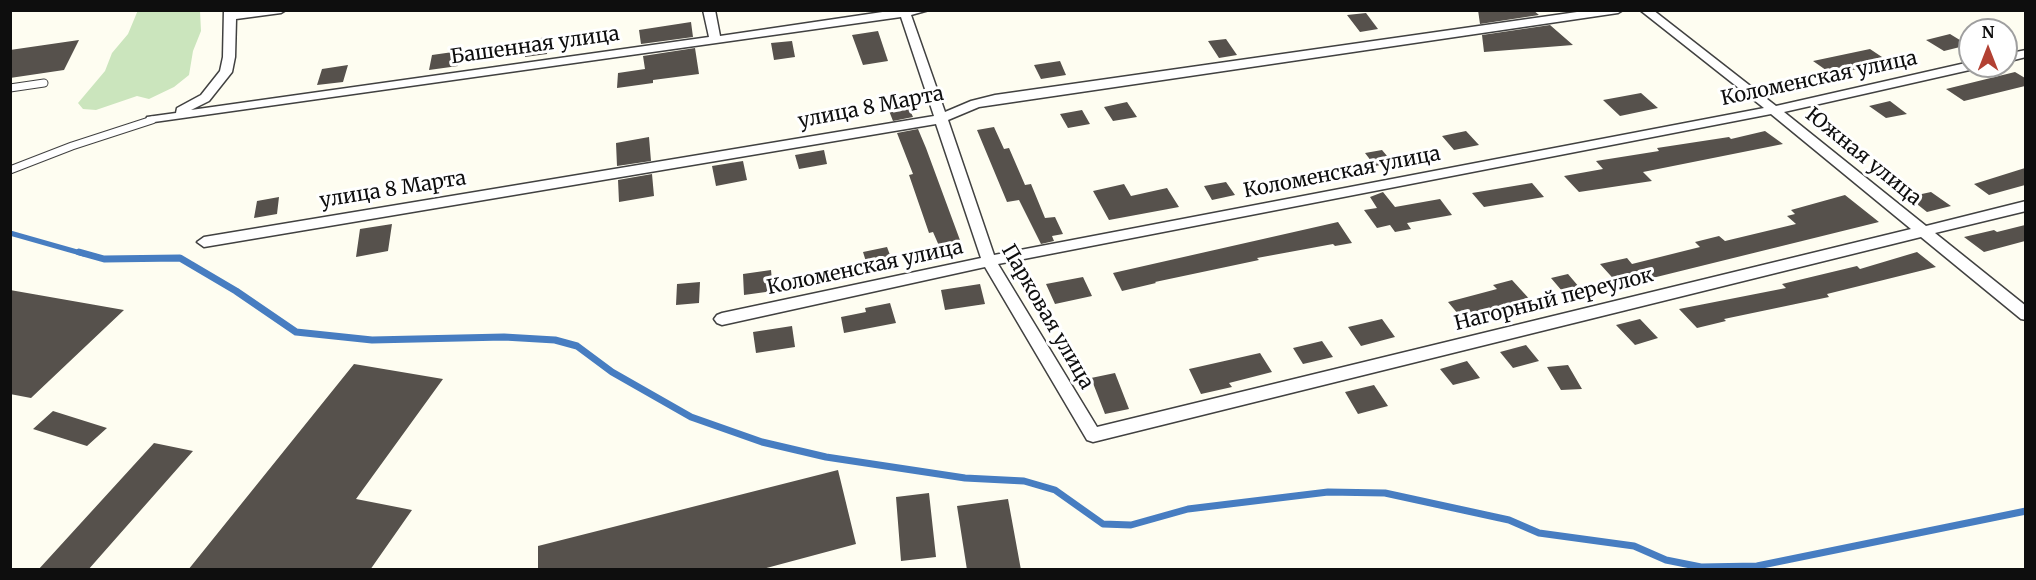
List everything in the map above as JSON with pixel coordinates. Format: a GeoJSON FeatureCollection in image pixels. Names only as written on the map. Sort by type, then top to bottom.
{"type":"FeatureCollection","features":[{"type":"Feature","properties":{"kind":"street"},"geometry":{"type":"LineString","coordinates":[[152,120],[193,106],[216,88],[226,72],[229,57],[230,13],[280,10]]}},
{"type":"Feature","properties":{"kind":"street"},"geometry":{"type":"LineString","coordinates":[[709,10],[715,40]]}},
{"type":"Feature","properties":{"kind":"street","name":"Башенная улица"},"geometry":{"type":"LineString","coordinates":[[152,120],[924,10]]}},
{"type":"Feature","properties":{"kind":"street","name":"улица 8 Марта"},"geometry":{"type":"LineString","coordinates":[[204,242],[940,119],[975,104],[995,99],[1618,10]]}},
{"type":"Feature","properties":{"kind":"street","name":"Южная улица"},"geometry":{"type":"LineString","coordinates":[[1646,10],[1925,231],[2025,315]]}},
{"type":"Feature","properties":{"kind":"street","name":"Парковая улица"},"geometry":{"type":"LineString","coordinates":[[905,12],[989,261],[1093,435]]}},
{"type":"Feature","properties":{"kind":"street","name":"Коломенская улица"},"geometry":{"type":"LineString","coordinates":[[722,319],[989,261],[1774,110],[1958,69]]}},
{"type":"Feature","properties":{"kind":"street","name":"Нагорный переулок"},"geometry":{"type":"LineString","coordinates":[[1093,435],[2025,206]]}},
{"type":"Feature","properties":{"kind":"lane"},"geometry":{"type":"LineString","coordinates":[[10,88],[44,83]]}},
{"type":"Feature","properties":{"kind":"lane"},"geometry":{"type":"LineString","coordinates":[[10,170],[72,146],[152,120]]}},
{"type":"Feature","properties":{"kind":"green space"},"geometry":{"type":"Polygon","coordinates":[[[138,10],[200,11],[201,31],[193,51],[189,75],[174,87],[149,99],[137,96],[96,110],[83,109],[78,103],[105,71],[112,53],[128,34],[138,10]]]}},
{"type":"Feature","properties":{"kind":"building"},"geometry":{"type":"Polygon","coordinates":[[[1478,10],[1533,10],[1539,15],[1480,24],[1478,10]]]}},
{"type":"Feature","properties":{"kind":"building"},"geometry":{"type":"Polygon","coordinates":[[[1366,13],[1378,29],[1360,32],[1347,15],[1366,13]]]}},
{"type":"Feature","properties":{"kind":"building"},"geometry":{"type":"Polygon","coordinates":[[[691,22],[693,37],[641,44],[639,30],[691,22]]]}},
{"type":"Feature","properties":{"kind":"building"},"geometry":{"type":"Polygon","coordinates":[[[1550,25],[1573,45],[1484,52],[1482,35],[1550,25]]]}},
{"type":"Feature","properties":{"kind":"building"},"geometry":{"type":"Polygon","coordinates":[[[878,31],[888,61],[863,65],[852,35],[878,31]]]}},
{"type":"Feature","properties":{"kind":"building"},"geometry":{"type":"Polygon","coordinates":[[[1950,34],[1958,39],[1958,48],[1944,51],[1926,40],[1950,34]]]}},
{"type":"Feature","properties":{"kind":"building"},"geometry":{"type":"Polygon","coordinates":[[[548,37],[547,54],[525,57],[526,40],[548,37]]]}},
{"type":"Feature","properties":{"kind":"building"},"geometry":{"type":"Polygon","coordinates":[[[1226,39],[1237,55],[1219,58],[1208,41],[1226,39]]]}},
{"type":"Feature","properties":{"kind":"building"},"geometry":{"type":"Polygon","coordinates":[[[79,40],[64,70],[10,78],[10,50],[79,40]]]}},
{"type":"Feature","properties":{"kind":"building"},"geometry":{"type":"Polygon","coordinates":[[[792,41],[795,57],[774,60],[771,43],[792,41]]]}},
{"type":"Feature","properties":{"kind":"building"},"geometry":{"type":"Polygon","coordinates":[[[695,48],[699,74],[653,80],[653,83],[617,88],[618,73],[645,69],[643,56],[695,48]]]}},
{"type":"Feature","properties":{"kind":"building"},"geometry":{"type":"Polygon","coordinates":[[[1870,49],[1888,61],[1833,75],[1813,61],[1870,49]]]}},
{"type":"Feature","properties":{"kind":"building"},"geometry":{"type":"Polygon","coordinates":[[[460,51],[458,66],[429,70],[432,55],[460,51]]]}},
{"type":"Feature","properties":{"kind":"building"},"geometry":{"type":"Polygon","coordinates":[[[1060,61],[1066,75],[1041,79],[1034,65],[1060,61]]]}},
{"type":"Feature","properties":{"kind":"building"},"geometry":{"type":"Polygon","coordinates":[[[348,65],[343,82],[317,85],[322,69],[348,65]]]}},
{"type":"Feature","properties":{"kind":"building"},"geometry":{"type":"Polygon","coordinates":[[[2018,74],[2025,78],[2025,86],[1964,101],[1946,89],[1991,78],[2018,78],[2018,74]]]}},
{"type":"Feature","properties":{"kind":"building"},"geometry":{"type":"Polygon","coordinates":[[[1641,93],[1658,108],[1620,116],[1603,100],[1641,93]]]}},
{"type":"Feature","properties":{"kind":"building"},"geometry":{"type":"Polygon","coordinates":[[[903,94],[913,117],[893,121],[884,98],[903,94]]]}},
{"type":"Feature","properties":{"kind":"building"},"geometry":{"type":"Polygon","coordinates":[[[1890,101],[1907,114],[1886,118],[1869,106],[1890,101]]]}},
{"type":"Feature","properties":{"kind":"building"},"geometry":{"type":"Polygon","coordinates":[[[1127,102],[1137,117],[1113,121],[1104,107],[1127,102]]]}},
{"type":"Feature","properties":{"kind":"building"},"geometry":{"type":"Polygon","coordinates":[[[1082,110],[1090,124],[1068,128],[1060,114],[1082,110]]]}},
{"type":"Feature","properties":{"kind":"building"},"geometry":{"type":"Polygon","coordinates":[[[994,127],[1004,149],[1009,148],[1025,185],[1031,184],[1045,218],[1055,217],[1063,234],[1052,236],[1054,241],[1041,244],[1019,200],[1007,202],[977,130],[994,127]]]}},
{"type":"Feature","properties":{"kind":"building"},"geometry":{"type":"Polygon","coordinates":[[[918,129],[964,251],[943,255],[933,232],[929,233],[909,175],[913,174],[897,133],[918,129]]]}},
{"type":"Feature","properties":{"kind":"building"},"geometry":{"type":"Polygon","coordinates":[[[1466,131],[1479,145],[1454,150],[1442,136],[1466,131]]]}},
{"type":"Feature","properties":{"kind":"building"},"geometry":{"type":"Polygon","coordinates":[[[1765,131],[1783,144],[1643,172],[1652,181],[1579,192],[1564,176],[1603,169],[1596,161],[1659,151],[1657,148],[1729,137],[1731,139],[1765,131]]]}},
{"type":"Feature","properties":{"kind":"building"},"geometry":{"type":"Polygon","coordinates":[[[649,137],[651,161],[617,166],[616,143],[649,137]]]}},
{"type":"Feature","properties":{"kind":"building"},"geometry":{"type":"Polygon","coordinates":[[[824,150],[827,164],[799,169],[795,155],[824,150]]]}},
{"type":"Feature","properties":{"kind":"building"},"geometry":{"type":"Polygon","coordinates":[[[1382,150],[1393,163],[1375,166],[1365,153],[1382,150]]]}},
{"type":"Feature","properties":{"kind":"building"},"geometry":{"type":"Polygon","coordinates":[[[743,161],[747,180],[716,186],[712,166],[743,161]]]}},
{"type":"Feature","properties":{"kind":"building"},"geometry":{"type":"Polygon","coordinates":[[[2025,168],[2025,185],[1989,195],[1974,184],[2025,168]]]}},
{"type":"Feature","properties":{"kind":"building"},"geometry":{"type":"Polygon","coordinates":[[[652,174],[654,196],[619,202],[618,180],[652,174]]]}},
{"type":"Feature","properties":{"kind":"building"},"geometry":{"type":"Polygon","coordinates":[[[1226,182],[1235,195],[1212,200],[1204,186],[1226,182]]]}},
{"type":"Feature","properties":{"kind":"building"},"geometry":{"type":"Polygon","coordinates":[[[1532,183],[1544,197],[1484,207],[1472,193],[1532,183]]]}},
{"type":"Feature","properties":{"kind":"building"},"geometry":{"type":"Polygon","coordinates":[[[1124,184],[1131,196],[1167,188],[1179,207],[1109,220],[1093,191],[1124,184]]]}},
{"type":"Feature","properties":{"kind":"building"},"geometry":{"type":"Polygon","coordinates":[[[1383,192],[1395,207],[1440,199],[1452,215],[1407,223],[1411,229],[1395,232],[1390,225],[1377,228],[1364,210],[1377,208],[1370,197],[1383,192]]]}},
{"type":"Feature","properties":{"kind":"building"},"geometry":{"type":"Polygon","coordinates":[[[1931,192],[1951,206],[1927,212],[1908,197],[1931,192]]]}},
{"type":"Feature","properties":{"kind":"building"},"geometry":{"type":"Polygon","coordinates":[[[1845,195],[1879,222],[1620,286],[1600,264],[1627,258],[1632,264],[1700,247],[1695,242],[1719,236],[1725,241],[1796,224],[1787,216],[1795,214],[1791,210],[1845,195]]]}},
{"type":"Feature","properties":{"kind":"building"},"geometry":{"type":"Polygon","coordinates":[[[279,197],[277,214],[254,218],[257,201],[279,197]]]}},
{"type":"Feature","properties":{"kind":"building"},"geometry":{"type":"Polygon","coordinates":[[[1338,222],[1352,243],[1335,246],[1333,244],[1257,258],[1259,260],[1122,291],[1113,273],[1338,222]]]}},
{"type":"Feature","properties":{"kind":"building"},"geometry":{"type":"Polygon","coordinates":[[[392,224],[388,251],[356,257],[360,229],[392,224]]]}},
{"type":"Feature","properties":{"kind":"building"},"geometry":{"type":"Polygon","coordinates":[[[2025,225],[2025,241],[1984,252],[1964,237],[1994,230],[1997,232],[2025,225]]]}},
{"type":"Feature","properties":{"kind":"building"},"geometry":{"type":"Polygon","coordinates":[[[887,247],[893,263],[868,268],[863,252],[887,247]]]}},
{"type":"Feature","properties":{"kind":"building"},"geometry":{"type":"Polygon","coordinates":[[[1917,252],[1936,267],[1827,294],[1829,297],[1724,319],[1726,321],[1697,328],[1679,309],[1786,288],[1782,284],[1857,266],[1860,269],[1917,252]]]}},
{"type":"Feature","properties":{"kind":"building"},"geometry":{"type":"Polygon","coordinates":[[[771,270],[773,291],[744,295],[743,274],[771,270]]]}},
{"type":"Feature","properties":{"kind":"building"},"geometry":{"type":"Polygon","coordinates":[[[1568,274],[1585,294],[1568,298],[1551,278],[1568,274]]]}},
{"type":"Feature","properties":{"kind":"building"},"geometry":{"type":"Polygon","coordinates":[[[1083,277],[1092,296],[1055,304],[1046,284],[1083,277]]]}},
{"type":"Feature","properties":{"kind":"building"},"geometry":{"type":"Polygon","coordinates":[[[1512,280],[1533,303],[1464,321],[1448,302],[1497,289],[1493,285],[1512,280]]]}},
{"type":"Feature","properties":{"kind":"building"},"geometry":{"type":"Polygon","coordinates":[[[700,282],[699,303],[676,305],[677,284],[700,282]]]}},
{"type":"Feature","properties":{"kind":"building"},"geometry":{"type":"Polygon","coordinates":[[[980,284],[985,304],[945,310],[941,290],[980,284]]]}},
{"type":"Feature","properties":{"kind":"building"},"geometry":{"type":"Polygon","coordinates":[[[10,290],[124,310],[31,398],[10,394],[10,290]]]}},
{"type":"Feature","properties":{"kind":"building"},"geometry":{"type":"Polygon","coordinates":[[[890,303],[896,323],[844,333],[841,317],[866,312],[865,308],[890,303]]]}},
{"type":"Feature","properties":{"kind":"building"},"geometry":{"type":"Polygon","coordinates":[[[1382,319],[1395,337],[1361,346],[1348,327],[1382,319]]]}},
{"type":"Feature","properties":{"kind":"building"},"geometry":{"type":"Polygon","coordinates":[[[1640,319],[1658,338],[1635,345],[1616,325],[1640,319]]]}},
{"type":"Feature","properties":{"kind":"building"},"geometry":{"type":"Polygon","coordinates":[[[792,326],[795,347],[756,353],[753,332],[792,326]]]}},
{"type":"Feature","properties":{"kind":"building"},"geometry":{"type":"Polygon","coordinates":[[[1322,341],[1333,357],[1303,364],[1293,348],[1322,341]]]}},
{"type":"Feature","properties":{"kind":"building"},"geometry":{"type":"Polygon","coordinates":[[[1526,345],[1539,361],[1513,368],[1500,352],[1526,345]]]}},
{"type":"Feature","properties":{"kind":"building"},"geometry":{"type":"Polygon","coordinates":[[[1260,353],[1272,372],[1229,383],[1232,387],[1201,394],[1189,369],[1260,353]]]}},
{"type":"Feature","properties":{"kind":"building"},"geometry":{"type":"Polygon","coordinates":[[[1467,361],[1480,378],[1453,385],[1440,369],[1467,361]]]}},
{"type":"Feature","properties":{"kind":"building"},"geometry":{"type":"Polygon","coordinates":[[[354,364],[443,379],[356,499],[412,510],[370,570],[188,570],[354,364]]]}},
{"type":"Feature","properties":{"kind":"building"},"geometry":{"type":"Polygon","coordinates":[[[1568,365],[1582,389],[1561,390],[1547,367],[1568,365]]]}},
{"type":"Feature","properties":{"kind":"building"},"geometry":{"type":"Polygon","coordinates":[[[1115,373],[1129,409],[1105,414],[1091,378],[1115,373]]]}},
{"type":"Feature","properties":{"kind":"building"},"geometry":{"type":"Polygon","coordinates":[[[1374,385],[1388,406],[1358,414],[1345,392],[1374,385]]]}},
{"type":"Feature","properties":{"kind":"building"},"geometry":{"type":"Polygon","coordinates":[[[53,411],[107,428],[87,446],[33,429],[53,411]]]}},
{"type":"Feature","properties":{"kind":"building"},"geometry":{"type":"Polygon","coordinates":[[[154,443],[193,451],[88,570],[38,570],[154,443]]]}},
{"type":"Feature","properties":{"kind":"building"},"geometry":{"type":"Polygon","coordinates":[[[838,470],[856,544],[759,570],[538,570],[538,546],[838,470]]]}},
{"type":"Feature","properties":{"kind":"building"},"geometry":{"type":"Polygon","coordinates":[[[929,493],[936,557],[901,561],[896,497],[929,493]]]}},
{"type":"Feature","properties":{"kind":"building"},"geometry":{"type":"Polygon","coordinates":[[[1008,499],[1021,570],[967,570],[957,506],[1008,499]]]}},
{"type":"Feature","properties":{"kind":"waterway"},"geometry":{"type":"LineString","coordinates":[[10,233],[84,254]]}},
{"type":"Feature","properties":{"kind":"waterway"},"geometry":{"type":"LineString","coordinates":[[79,252],[104,259],[180,258],[236,291],[296,332],[372,340],[504,337],[555,340],[577,346],[612,372],[691,417],[762,442],[826,457],[965,478],[1024,481],[1055,490],[1103,524],[1131,525],[1188,509],[1328,492],[1385,493],[1509,520],[1539,533],[1634,546],[1666,560],[1701,567],[1757,566],[2026,511]]}}]}
